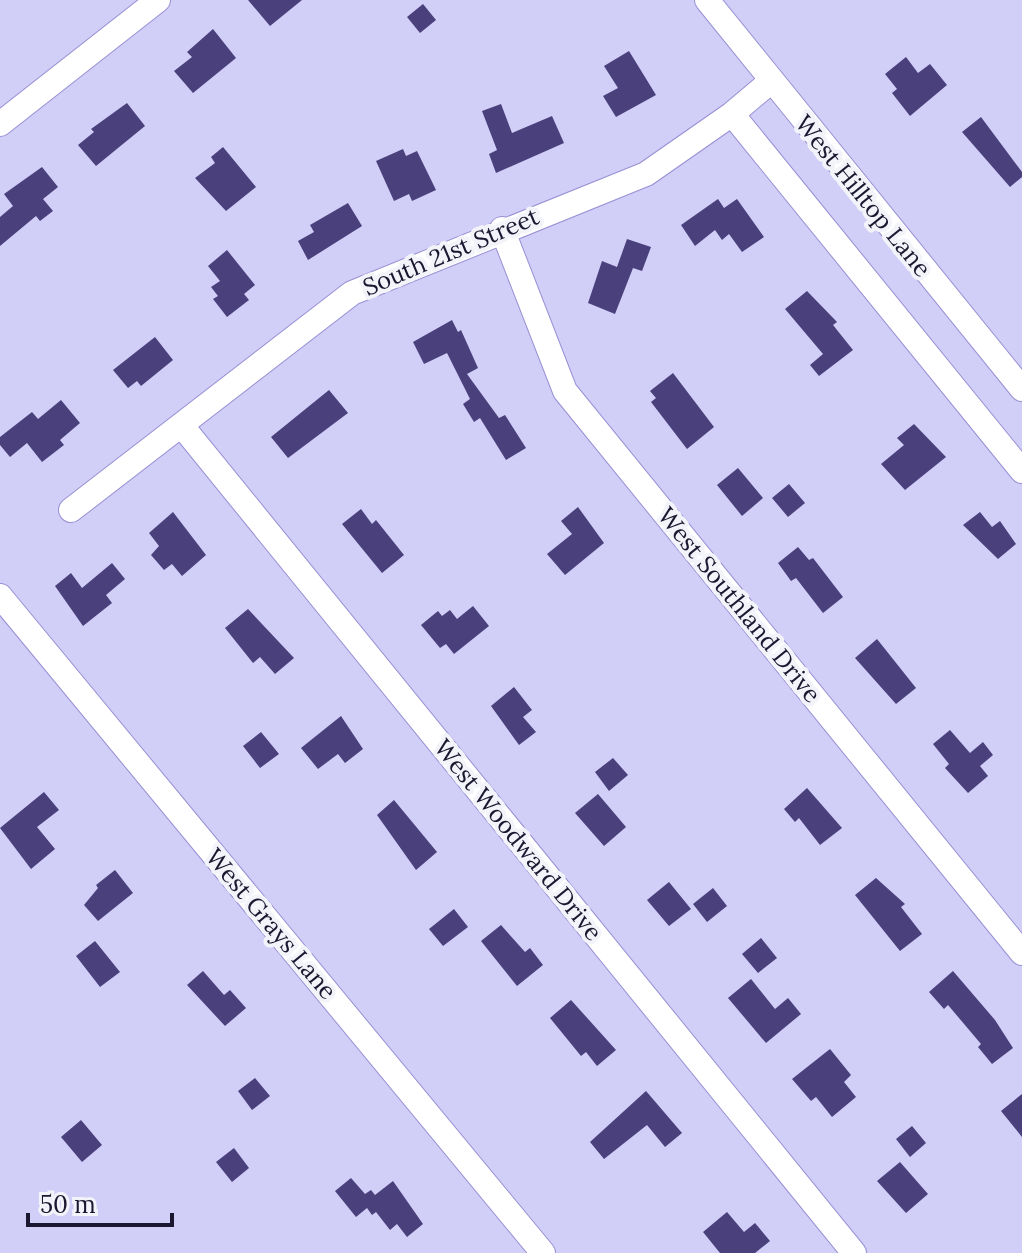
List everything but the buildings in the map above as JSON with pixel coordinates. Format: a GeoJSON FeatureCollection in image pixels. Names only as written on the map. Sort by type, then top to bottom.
{"type":"FeatureCollection","features":[{"type":"Feature","properties":{"kind":"street"},"geometry":{"type":"LineString","coordinates":[[0,124],[158,0]]}},
{"type":"Feature","properties":{"kind":"street","name":"West Hilltop Lane"},"geometry":{"type":"LineString","coordinates":[[707,0],[770,82],[1022,389]]}},
{"type":"Feature","properties":{"kind":"street","name":"South 21st Street"},"geometry":{"type":"LineString","coordinates":[[71,510],[352,293],[502,229],[646,174],[732,114],[770,82]]}},
{"type":"Feature","properties":{"kind":"street","name":"West Hilltop Lane"},"geometry":{"type":"LineString","coordinates":[[732,114],[1022,471]]}},
{"type":"Feature","properties":{"kind":"street","name":"West Southland Drive"},"geometry":{"type":"LineString","coordinates":[[502,229],[565,391],[1022,953]]}},
{"type":"Feature","properties":{"kind":"street","name":"West Woodward Drive"},"geometry":{"type":"LineString","coordinates":[[182,426],[854,1253]]}},
{"type":"Feature","properties":{"kind":"street","name":"West Grays Lane"},"geometry":{"type":"LineString","coordinates":[[0,596],[543,1253]]}}]}
